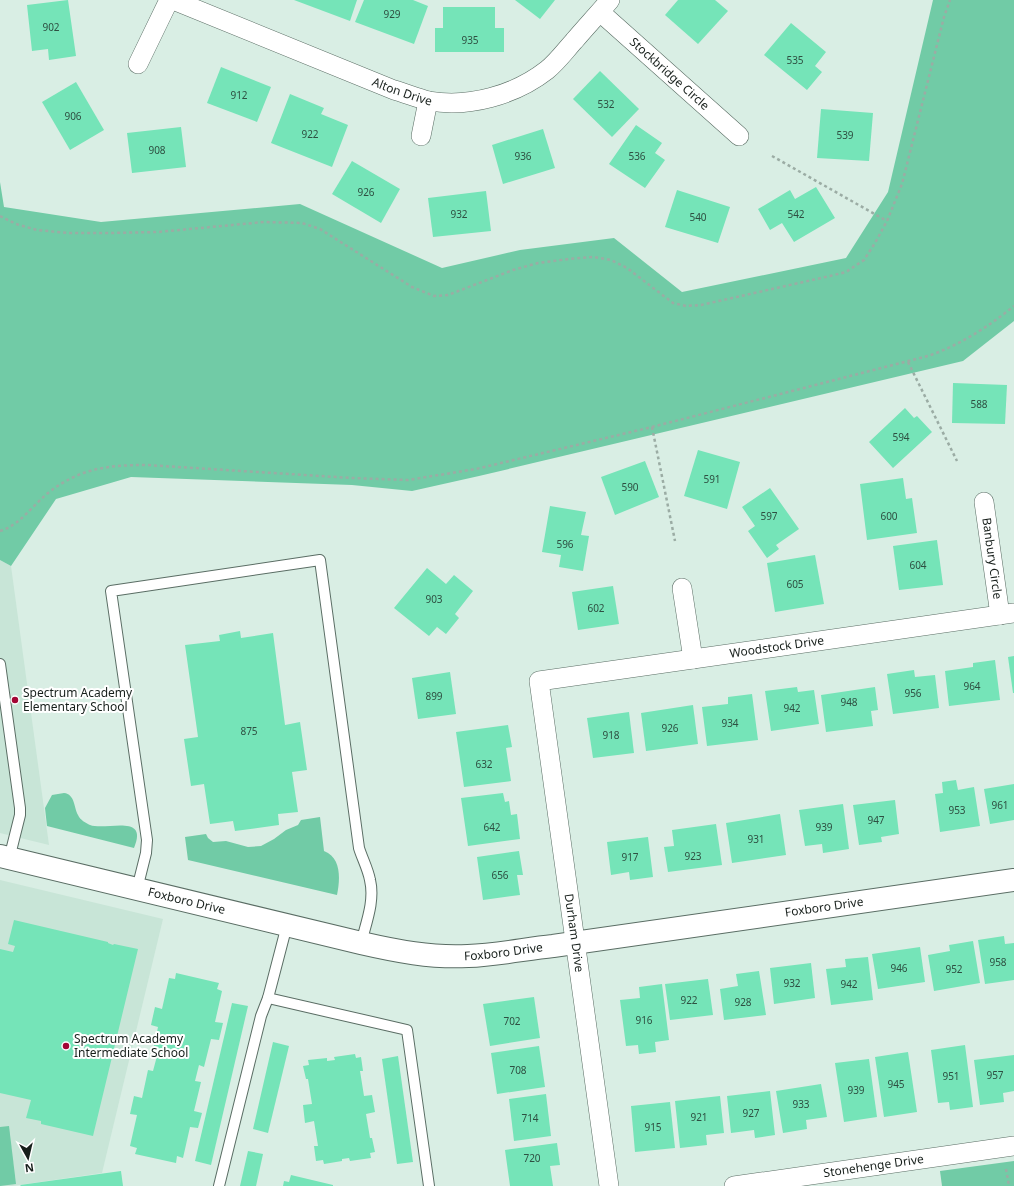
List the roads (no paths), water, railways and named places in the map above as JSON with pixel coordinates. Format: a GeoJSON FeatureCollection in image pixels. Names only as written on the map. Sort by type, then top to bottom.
{"type":"FeatureCollection","features":[{"type":"Feature","properties":{"kind":"street"},"geometry":{"type":"LineString","coordinates":[[138,64],[169,0]]}},
{"type":"Feature","properties":{"kind":"street","name":"Alton Drive"},"geometry":{"type":"LineString","coordinates":[[173,0],[394,90],[428,100],[452,102],[480,100],[494,97],[512,90],[547,70],[605,6]]}},
{"type":"Feature","properties":{"kind":"street","name":"Stockbridge Circle"},"geometry":{"type":"LineString","coordinates":[[605,6],[739,136]]}},
{"type":"Feature","properties":{"kind":"street"},"geometry":{"type":"LineString","coordinates":[[421,136],[428,100]]}},
{"type":"Feature","properties":{"kind":"street","name":"Banbury Circle"},"geometry":{"type":"LineString","coordinates":[[984,502],[1007,614]]}},
{"type":"Feature","properties":{"kind":"street"},"geometry":{"type":"LineString","coordinates":[[682,588],[693,659]]}},
{"type":"Feature","properties":{"kind":"street","name":"Woodstock Drive"},"geometry":{"type":"LineString","coordinates":[[539,681],[1007,614]]}},
{"type":"Feature","properties":{"kind":"street","name":"Durham Drive"},"geometry":{"type":"LineString","coordinates":[[539,681],[609,1186]]}},
{"type":"Feature","properties":{"kind":"street","name":"Foxboro Drive"},"geometry":{"type":"LineString","coordinates":[[5,857],[361,943],[414,954],[456,957],[484,955],[1014,880]]}},
{"type":"Feature","properties":{"kind":"street","name":"Stonehenge Drive"},"geometry":{"type":"LineString","coordinates":[[734,1186],[1014,1146]]}},
{"type":"Feature","properties":{"kind":"lane"},"geometry":{"type":"LineString","coordinates":[[137,889],[146,853],[147,840],[111,591],[320,560],[359,848],[367,869],[372,890],[372,898],[361,943]]}},
{"type":"Feature","properties":{"kind":"lane"},"geometry":{"type":"LineString","coordinates":[[0,664],[20,808],[20,815],[5,857]]}},
{"type":"Feature","properties":{"kind":"lane"},"geometry":{"type":"LineString","coordinates":[[219,1186],[261,1016],[268,998],[287,925]]}},
{"type":"Feature","properties":{"kind":"lane"},"geometry":{"type":"LineString","coordinates":[[268,998],[407,1030],[429,1186]]}},
{"type":"Feature","properties":{"kind":"place","name":"Spectrum Academy Elementary School"},"geometry":{"type":"Point","coordinates":[15,700]}},
{"type":"Feature","properties":{"kind":"place","name":"Spectrum Academy Intermediate School"},"geometry":{"type":"Point","coordinates":[66,1046]}}]}
